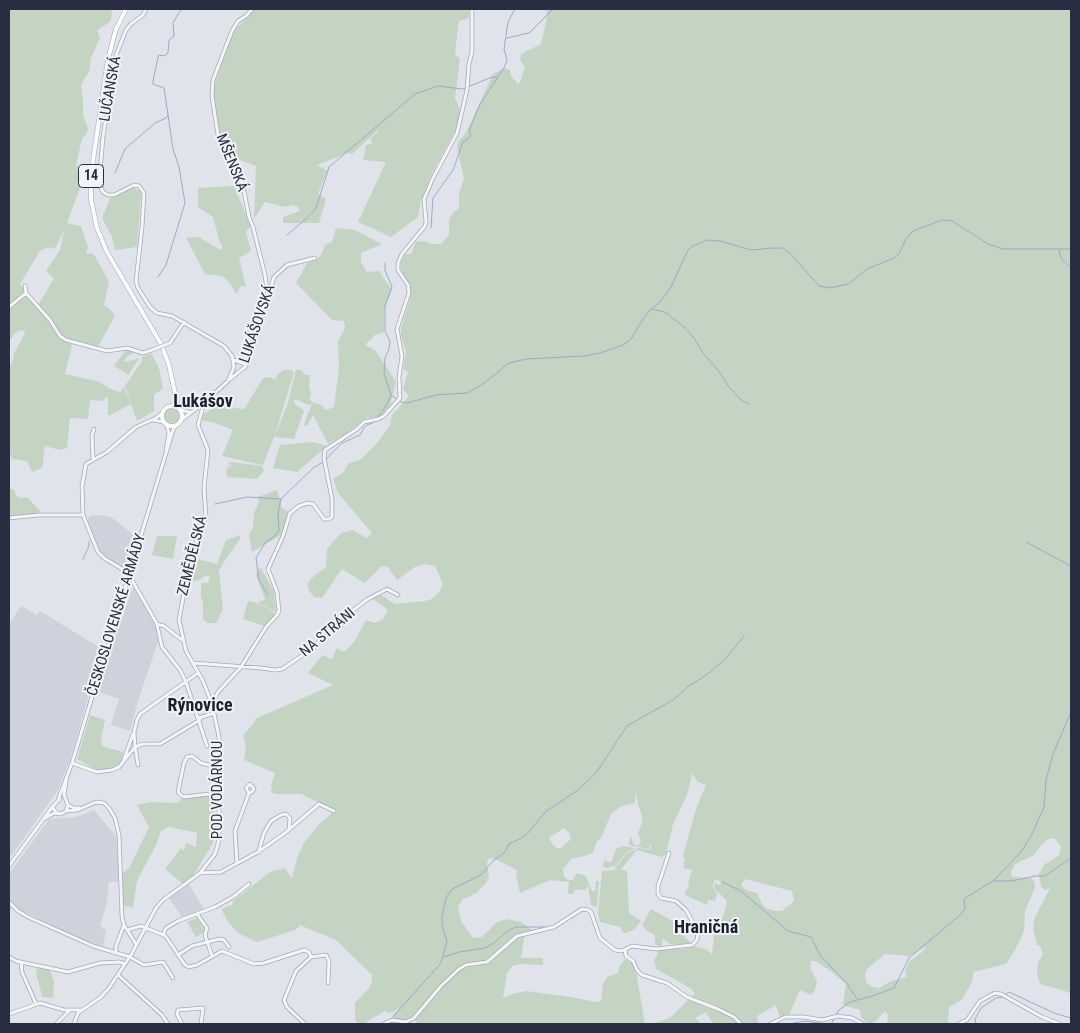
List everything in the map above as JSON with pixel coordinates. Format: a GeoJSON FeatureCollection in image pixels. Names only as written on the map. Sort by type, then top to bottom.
{"type":"FeatureCollection","features":[{"type":"Feature","properties":{"kind":"main road","name":"14"},"geometry":{"type":"LineString","coordinates":[[126,9],[116,29],[108,59],[91,174],[91,200],[95,221],[112,262],[156,334],[165,354],[182,420]]}},
{"type":"Feature","properties":{"kind":"main road","name":"14"},"geometry":{"type":"LineString","coordinates":[[169,406],[172,400],[173,385]]}},
{"type":"Feature","properties":{"kind":"main road"},"geometry":{"type":"LineString","coordinates":[[162,414],[164,409],[169,406],[179,409]]}},
{"type":"Feature","properties":{"kind":"main road","name":"ČESKOSLOVENSKÉ ARMÁDY"},"geometry":{"type":"LineString","coordinates":[[162,414],[165,423]]}},
{"type":"Feature","properties":{"kind":"main road"},"geometry":{"type":"LineString","coordinates":[[165,423],[171,426],[176,425],[182,420]]}},
{"type":"Feature","properties":{"kind":"street","name":"LUČANSKÁ"},"geometry":{"type":"LineString","coordinates":[[146,9],[143,15],[130,24],[126,30],[115,58],[102,137],[98,180],[101,190],[108,195],[114,195],[134,186],[139,186],[144,192],[136,284],[150,308],[158,313],[166,314],[184,322]]}},
{"type":"Feature","properties":{"kind":"street","name":"MŠENSKÁ"},"geometry":{"type":"LineString","coordinates":[[252,9],[238,21],[232,31],[213,80],[212,96],[218,135],[243,186],[265,275],[268,297]]}},
{"type":"Feature","properties":{"kind":"street"},"geometry":{"type":"LineString","coordinates":[[212,704],[218,692],[241,667],[266,627],[277,615],[277,592],[269,573],[269,566],[283,536],[288,515],[292,510],[308,503],[313,504],[324,519],[332,517],[332,500],[324,458],[325,450],[358,429],[364,422],[384,416],[398,401],[402,356],[397,329],[409,293],[408,285],[398,270],[398,263],[402,254],[425,226],[424,199],[457,134],[469,78],[469,64],[472,52],[472,9]]}},
{"type":"Feature","properties":{"kind":"street","name":"LUKÁŠOVSKÁ"},"geometry":{"type":"LineString","coordinates":[[228,381],[239,373],[246,364],[274,277],[288,265],[315,258]]}},
{"type":"Feature","properties":{"kind":"street"},"geometry":{"type":"LineString","coordinates":[[25,286],[26,293],[50,320],[60,336],[66,340],[107,351],[127,348],[143,353],[170,343],[184,322],[224,346],[230,352],[233,360],[233,371],[228,381],[204,404],[182,420]]}},
{"type":"Feature","properties":{"kind":"street"},"geometry":{"type":"LineString","coordinates":[[9,307],[26,293]]}},
{"type":"Feature","properties":{"kind":"street"},"geometry":{"type":"LineString","coordinates":[[233,360],[246,364]]}},
{"type":"Feature","properties":{"kind":"street","name":"ZEMĚDĚLSKÁ"},"geometry":{"type":"LineString","coordinates":[[204,404],[198,425],[208,450],[204,488],[206,517],[191,556],[179,620],[186,651],[206,688],[212,704]]}},
{"type":"Feature","properties":{"kind":"street"},"geometry":{"type":"LineString","coordinates":[[179,409],[192,412]]}},
{"type":"Feature","properties":{"kind":"street"},"geometry":{"type":"LineString","coordinates":[[162,414],[136,427],[107,452],[85,467],[82,486],[83,515],[98,552],[122,569],[129,577],[157,624],[162,647],[180,670],[186,682],[207,746]]}},
{"type":"Feature","properties":{"kind":"street"},"geometry":{"type":"LineString","coordinates":[[150,420],[158,420],[165,423]]}},
{"type":"Feature","properties":{"kind":"street","name":"ČESKOSLOVENSKÉ ARMÁDY"},"geometry":{"type":"LineString","coordinates":[[165,423],[169,434],[165,456]]}},
{"type":"Feature","properties":{"kind":"street","name":"ČESKOSLOVENSKÉ ARMÁDY"},"geometry":{"type":"LineString","coordinates":[[58,800],[72,763],[176,425]]}},
{"type":"Feature","properties":{"kind":"street"},"geometry":{"type":"LineString","coordinates":[[93,460],[92,432],[94,429]]}},
{"type":"Feature","properties":{"kind":"street"},"geometry":{"type":"LineString","coordinates":[[9,518],[39,515],[83,515]]}},
{"type":"Feature","properties":{"kind":"street","name":"NA STRÁNI"},"geometry":{"type":"LineString","coordinates":[[193,664],[282,669],[312,649],[336,623],[375,595],[387,589],[398,595]]}},
{"type":"Feature","properties":{"kind":"street"},"geometry":{"type":"LineString","coordinates":[[157,624],[164,626],[183,640]]}},
{"type":"Feature","properties":{"kind":"street"},"geometry":{"type":"LineString","coordinates":[[122,764],[134,732],[136,720],[140,714],[157,700],[198,673]]}},
{"type":"Feature","properties":{"kind":"street","name":"POD VODÁRNOU"},"geometry":{"type":"LineString","coordinates":[[136,944],[156,908],[163,900],[200,873],[210,862],[217,848],[219,840],[219,738],[212,704]]}},
{"type":"Feature","properties":{"kind":"street"},"geometry":{"type":"LineString","coordinates":[[72,763],[97,772],[112,770],[122,764],[135,747],[143,744],[160,744],[199,719],[214,713]]}},
{"type":"Feature","properties":{"kind":"street"},"geometry":{"type":"LineString","coordinates":[[134,732],[138,764]]}},
{"type":"Feature","properties":{"kind":"street"},"geometry":{"type":"LineString","coordinates":[[218,793],[183,797],[178,792],[187,757],[192,756],[201,763],[220,768]]}},
{"type":"Feature","properties":{"kind":"street","name":"ČESKOSLOVENSKÉ ARMÁDY"},"geometry":{"type":"LineString","coordinates":[[65,801],[64,792],[68,773]]}},
{"type":"Feature","properties":{"kind":"street"},"geometry":{"type":"LineString","coordinates":[[237,863],[235,831],[249,793]]}},
{"type":"Feature","properties":{"kind":"street"},"geometry":{"type":"LineString","coordinates":[[9,866],[53,804],[58,800],[65,801],[74,808],[81,808]]}},
{"type":"Feature","properties":{"kind":"street"},"geometry":{"type":"LineString","coordinates":[[44,819],[56,812],[61,814],[96,802],[102,802],[109,808],[115,818],[120,842],[124,924],[136,944],[118,975],[100,997],[76,1016],[74,1024]]}},
{"type":"Feature","properties":{"kind":"street"},"geometry":{"type":"LineString","coordinates":[[53,804],[56,812]]}},
{"type":"Feature","properties":{"kind":"street"},"geometry":{"type":"LineString","coordinates":[[200,873],[221,872],[258,852],[318,804],[334,811]]}},
{"type":"Feature","properties":{"kind":"street"},"geometry":{"type":"LineString","coordinates":[[66,812],[68,805]]}},
{"type":"Feature","properties":{"kind":"street"},"geometry":{"type":"LineString","coordinates":[[258,852],[264,833],[271,821],[286,814],[290,818],[288,829]]}},
{"type":"Feature","properties":{"kind":"street"},"geometry":{"type":"LineString","coordinates":[[619,951],[632,946],[656,949],[689,946],[697,940],[697,928],[683,906],[676,901],[661,898],[658,894],[658,886],[669,853]]}},
{"type":"Feature","properties":{"kind":"street"},"geometry":{"type":"LineString","coordinates":[[163,935],[166,928],[178,921],[215,908],[249,884]]}},
{"type":"Feature","properties":{"kind":"street"},"geometry":{"type":"LineString","coordinates":[[9,902],[23,914],[92,946],[130,957],[144,965],[163,962],[172,977]]}},
{"type":"Feature","properties":{"kind":"street"},"geometry":{"type":"LineString","coordinates":[[384,1024],[392,1020],[410,1021],[419,1014],[440,986],[466,964],[483,963],[490,960],[514,938],[554,927],[580,910],[585,909],[590,910],[593,914],[600,938],[633,961],[637,970],[642,975],[667,983],[687,997],[734,1017],[741,1024]]}},
{"type":"Feature","properties":{"kind":"street"},"geometry":{"type":"LineString","coordinates":[[197,914],[207,928],[205,934],[212,956]]}},
{"type":"Feature","properties":{"kind":"street"},"geometry":{"type":"LineString","coordinates":[[116,952],[116,946],[124,924]]}},
{"type":"Feature","properties":{"kind":"street"},"geometry":{"type":"LineString","coordinates":[[127,930],[138,926],[163,935],[168,938],[185,965],[192,967],[219,952],[224,952],[254,964],[306,950],[311,957]]}},
{"type":"Feature","properties":{"kind":"street"},"geometry":{"type":"LineString","coordinates":[[178,955],[192,946],[221,939],[229,947]]}},
{"type":"Feature","properties":{"kind":"street"},"geometry":{"type":"LineString","coordinates":[[625,950],[626,956]]}},
{"type":"Feature","properties":{"kind":"street"},"geometry":{"type":"LineString","coordinates":[[305,1024],[284,1002],[284,996],[296,971],[311,957],[324,954],[328,956],[328,983]]}},
{"type":"Feature","properties":{"kind":"street"},"geometry":{"type":"LineString","coordinates":[[119,962],[123,955]]}},
{"type":"Feature","properties":{"kind":"street"},"geometry":{"type":"LineString","coordinates":[[9,956],[20,962],[68,972],[100,963],[119,962],[125,964]]}},
{"type":"Feature","properties":{"kind":"street"},"geometry":{"type":"LineString","coordinates":[[20,962],[22,972],[36,1004]]}},
{"type":"Feature","properties":{"kind":"street"},"geometry":{"type":"LineString","coordinates":[[118,975],[162,1015],[168,1024]]}},
{"type":"Feature","properties":{"kind":"street"},"geometry":{"type":"LineString","coordinates":[[958,1024],[966,1020],[980,1001],[995,994],[1001,994],[1042,1017],[1060,1024]]}},
{"type":"Feature","properties":{"kind":"street"},"geometry":{"type":"LineString","coordinates":[[10,1013],[36,1004],[68,1011],[82,1010]]}},
{"type":"Feature","properties":{"kind":"street"},"geometry":{"type":"LineString","coordinates":[[182,1024],[178,1012],[203,1008],[201,1024]]}},
{"type":"Feature","properties":{"kind":"street"},"geometry":{"type":"LineString","coordinates":[[56,1024],[68,1011]]}},
{"type":"Feature","properties":{"kind":"street"},"geometry":{"type":"LineString","coordinates":[[770,1024],[785,1017],[804,1017],[822,1020],[838,1016],[852,1018],[863,1024]]}},
{"type":"Feature","properties":{"kind":"shaded area"},"geometry":{"type":"Polygon","coordinates":[[[90,516],[111,517],[135,536],[125,570],[102,554],[92,538],[86,522],[90,516]]]}},
{"type":"Feature","properties":{"kind":"shaded area"},"geometry":{"type":"Polygon","coordinates":[[[132,588],[138,590],[158,627],[159,639],[130,731],[111,725],[119,699],[99,692],[119,624],[132,588]]]}},
{"type":"Feature","properties":{"kind":"shaded area"},"geometry":{"type":"Polygon","coordinates":[[[21,606],[37,615],[40,611],[102,649],[70,760],[58,790],[9,859],[9,624],[21,606]]]}},
{"type":"Feature","properties":{"kind":"shaded area"},"geometry":{"type":"Polygon","coordinates":[[[94,810],[116,836],[118,859],[118,882],[109,882],[106,906],[100,925],[106,931],[103,946],[67,933],[17,908],[9,900],[9,874],[49,819],[76,817],[94,810]]]}},
{"type":"Feature","properties":{"kind":"shaded area"},"geometry":{"type":"Polygon","coordinates":[[[189,884],[205,911],[182,917],[169,898],[189,884]]]}},
{"type":"Feature","properties":{"kind":"green space"},"geometry":{"type":"Polygon","coordinates":[[[9,9],[112,9],[111,20],[97,30],[100,38],[91,58],[89,72],[81,85],[83,115],[88,128],[87,133],[82,139],[76,165],[84,177],[67,223],[81,226],[88,247],[86,253],[95,256],[109,282],[104,305],[115,316],[98,347],[69,341],[61,335],[38,305],[54,279],[46,271],[60,250],[64,230],[55,249],[48,247],[40,251],[20,284],[25,290],[9,306],[9,9]]]}},
{"type":"Feature","properties":{"kind":"green space"},"geometry":{"type":"Polygon","coordinates":[[[253,9],[469,9],[469,18],[459,21],[458,26],[455,54],[460,59],[455,98],[461,112],[455,131],[430,177],[421,201],[418,217],[391,237],[358,222],[386,162],[363,160],[366,145],[373,143],[370,139],[378,130],[352,154],[347,153],[317,165],[327,171],[318,194],[326,199],[319,223],[283,223],[283,217],[300,211],[298,207],[292,205],[285,207],[265,202],[254,219],[256,166],[229,156],[220,135],[213,96],[215,83],[229,40],[235,29],[247,18],[253,9]]]}},
{"type":"Feature","properties":{"kind":"green space"},"geometry":{"type":"Polygon","coordinates":[[[547,9],[1071,9],[1071,994],[1040,984],[1037,975],[1038,963],[1043,954],[1040,946],[1037,945],[1033,928],[1034,919],[1050,888],[1045,890],[1041,887],[1039,874],[1044,865],[1059,855],[1061,846],[1054,838],[1048,839],[1042,844],[1034,855],[1015,864],[1011,872],[1013,877],[1031,878],[1034,881],[1035,888],[1025,911],[1024,931],[1016,948],[1006,964],[973,972],[973,980],[962,1000],[949,1007],[948,1023],[887,1024],[888,1015],[885,1011],[875,1022],[869,1024],[861,1017],[860,1010],[843,1005],[846,984],[831,971],[815,961],[811,961],[810,967],[817,981],[815,990],[811,995],[800,990],[789,1015],[780,1018],[776,1005],[757,1016],[758,1024],[713,1024],[706,1012],[695,1018],[702,1024],[651,1024],[670,1018],[695,993],[690,988],[656,969],[654,959],[657,956],[658,950],[668,948],[685,949],[692,946],[706,949],[712,954],[715,927],[724,914],[727,901],[714,888],[715,883],[721,886],[721,882],[718,880],[715,880],[713,885],[713,888],[717,893],[715,901],[708,900],[707,905],[685,895],[689,887],[688,883],[692,870],[683,868],[685,859],[683,857],[696,809],[706,785],[698,782],[692,774],[687,795],[673,824],[666,854],[662,857],[637,850],[621,869],[627,871],[629,913],[641,921],[635,929],[623,933],[620,927],[600,922],[598,913],[602,871],[618,870],[614,869],[627,853],[639,848],[649,850],[651,847],[651,844],[649,849],[628,845],[631,836],[634,845],[639,845],[641,840],[638,834],[643,819],[636,791],[635,803],[622,806],[611,814],[593,852],[571,859],[563,869],[564,876],[568,880],[572,880],[577,873],[586,876],[592,891],[595,891],[596,881],[599,881],[597,907],[591,905],[588,885],[585,890],[574,890],[574,894],[568,894],[569,882],[550,880],[520,893],[516,875],[517,870],[493,858],[488,859],[489,878],[486,883],[476,893],[462,900],[458,908],[461,921],[473,938],[482,937],[496,923],[507,919],[521,922],[533,931],[525,932],[521,958],[543,958],[543,965],[520,964],[512,966],[507,974],[503,998],[526,991],[596,1002],[601,1001],[603,984],[607,977],[618,973],[620,965],[625,959],[632,963],[636,971],[645,1024],[419,1024],[412,1018],[405,1020],[395,1019],[393,1015],[400,1007],[393,1012],[388,1013],[385,1011],[363,1024],[358,1024],[355,1020],[355,1003],[369,988],[372,975],[336,940],[302,926],[302,924],[295,930],[257,942],[238,933],[228,922],[222,911],[223,908],[232,905],[233,901],[270,872],[285,868],[292,878],[298,855],[304,843],[321,822],[331,814],[330,808],[301,794],[277,794],[270,792],[275,773],[244,760],[246,746],[243,735],[254,723],[255,719],[333,685],[308,673],[322,655],[332,659],[337,648],[344,652],[354,642],[366,620],[375,623],[383,619],[388,610],[372,598],[381,595],[395,604],[425,601],[432,599],[439,592],[443,584],[435,566],[424,564],[415,567],[397,580],[388,567],[382,566],[365,583],[342,569],[322,598],[314,597],[308,589],[308,583],[326,567],[327,549],[341,533],[353,530],[367,538],[372,533],[338,493],[333,479],[343,473],[349,463],[360,460],[377,443],[390,425],[392,415],[409,396],[403,389],[408,372],[403,369],[406,352],[401,336],[401,328],[410,299],[410,289],[401,270],[401,262],[405,254],[411,254],[416,242],[424,241],[431,244],[441,244],[449,235],[449,220],[454,211],[459,209],[459,193],[464,179],[457,146],[459,141],[466,133],[493,74],[504,68],[510,70],[511,76],[518,84],[520,82],[525,67],[520,60],[521,54],[541,44],[547,9]],[[564,828],[549,838],[558,849],[571,839],[569,833],[564,828]],[[745,879],[741,885],[746,890],[757,893],[766,908],[775,911],[782,911],[794,901],[792,891],[745,879]],[[927,946],[909,956],[885,954],[867,969],[865,975],[866,982],[872,987],[879,988],[891,981],[907,977],[905,971],[909,962],[927,946]]]}},
{"type":"Feature","properties":{"kind":"green space"},"geometry":{"type":"Polygon","coordinates":[[[234,186],[251,226],[246,232],[251,251],[239,258],[246,287],[241,286],[236,294],[223,276],[205,274],[186,238],[199,237],[220,250],[223,246],[220,243],[213,217],[198,207],[198,188],[234,186]]]}},
{"type":"Feature","properties":{"kind":"green space"},"geometry":{"type":"Polygon","coordinates":[[[133,188],[140,191],[141,194],[137,247],[115,250],[112,237],[102,218],[110,198],[133,188]]]}},
{"type":"Feature","properties":{"kind":"green space"},"geometry":{"type":"Polygon","coordinates":[[[336,228],[355,230],[382,244],[361,253],[361,262],[367,272],[379,271],[392,290],[384,309],[384,332],[375,335],[365,345],[375,350],[396,382],[390,406],[381,417],[366,418],[347,433],[328,444],[313,415],[307,426],[304,425],[312,405],[294,400],[295,404],[304,411],[294,439],[274,437],[263,465],[222,456],[233,430],[201,420],[203,415],[216,406],[245,408],[263,378],[276,379],[277,375],[284,370],[294,372],[275,435],[287,406],[296,370],[301,370],[305,375],[310,375],[311,395],[309,398],[312,402],[322,405],[326,410],[334,407],[339,368],[338,341],[345,328],[344,321],[332,320],[296,283],[307,263],[316,260],[321,255],[325,245],[332,242],[336,228]]]}},
{"type":"Feature","properties":{"kind":"green space"},"geometry":{"type":"Polygon","coordinates":[[[26,296],[44,315],[59,338],[72,345],[65,374],[100,382],[108,388],[120,392],[124,387],[131,404],[108,416],[108,397],[105,397],[104,401],[90,401],[88,419],[70,418],[67,448],[60,450],[45,446],[42,468],[32,472],[27,461],[12,459],[9,450],[9,368],[14,353],[25,333],[21,330],[15,333],[11,339],[9,338],[9,310],[21,297],[26,296]]]}},
{"type":"Feature","properties":{"kind":"green space"},"geometry":{"type":"Polygon","coordinates":[[[127,349],[133,351],[133,353],[126,357],[124,362],[139,359],[128,375],[114,366],[127,349]]]}},
{"type":"Feature","properties":{"kind":"green space"},"geometry":{"type":"Polygon","coordinates":[[[149,354],[152,355],[159,368],[163,389],[154,395],[154,411],[137,421],[125,386],[142,361],[142,357],[149,354]]]}},
{"type":"Feature","properties":{"kind":"green space"},"geometry":{"type":"Polygon","coordinates":[[[172,408],[178,410],[180,416],[178,422],[172,424],[166,422],[164,416],[166,410],[172,408]]]}},
{"type":"Feature","properties":{"kind":"green space"},"geometry":{"type":"Polygon","coordinates":[[[312,442],[327,446],[297,472],[273,468],[280,445],[312,442]]]}},
{"type":"Feature","properties":{"kind":"green space"},"geometry":{"type":"Polygon","coordinates":[[[230,462],[262,466],[264,471],[257,479],[228,477],[226,473],[228,466],[236,467],[228,464],[230,462]]]}},
{"type":"Feature","properties":{"kind":"green space"},"geometry":{"type":"Polygon","coordinates":[[[11,489],[21,498],[27,497],[40,511],[37,515],[9,516],[9,490],[11,489]]]}},
{"type":"Feature","properties":{"kind":"green space"},"geometry":{"type":"Polygon","coordinates":[[[277,490],[282,508],[288,511],[283,534],[252,552],[249,535],[253,527],[254,513],[259,502],[258,497],[277,490]]]}},
{"type":"Feature","properties":{"kind":"green space"},"geometry":{"type":"Polygon","coordinates":[[[240,535],[240,539],[219,571],[223,609],[216,623],[207,623],[203,619],[201,586],[202,583],[208,583],[210,577],[205,575],[202,579],[188,580],[193,558],[217,564],[226,540],[240,535]]]}},
{"type":"Feature","properties":{"kind":"green space"},"geometry":{"type":"Polygon","coordinates":[[[157,536],[177,536],[173,559],[152,555],[157,536]]]}},
{"type":"Feature","properties":{"kind":"green space"},"geometry":{"type":"Polygon","coordinates":[[[261,568],[274,591],[276,612],[258,603],[265,599],[256,575],[258,569],[261,568]]]}},
{"type":"Feature","properties":{"kind":"green space"},"geometry":{"type":"Polygon","coordinates":[[[248,601],[257,603],[276,615],[265,626],[243,619],[248,601]]]}},
{"type":"Feature","properties":{"kind":"green space"},"geometry":{"type":"Polygon","coordinates":[[[90,715],[105,720],[101,740],[102,746],[123,752],[122,761],[117,766],[98,771],[77,759],[90,715]]]}},
{"type":"Feature","properties":{"kind":"green space"},"geometry":{"type":"Polygon","coordinates":[[[215,795],[213,843],[193,876],[183,884],[165,869],[181,848],[184,851],[186,843],[196,847],[197,833],[169,827],[161,831],[156,845],[137,881],[133,908],[123,905],[123,873],[129,868],[149,827],[137,805],[151,802],[177,803],[182,799],[215,795]]]}},
{"type":"Feature","properties":{"kind":"green space"},"geometry":{"type":"Polygon","coordinates":[[[623,846],[635,848],[626,853],[615,866],[605,868],[603,866],[604,860],[611,863],[616,849],[623,846]]]}},
{"type":"Feature","properties":{"kind":"green space"},"geometry":{"type":"Polygon","coordinates":[[[651,909],[676,923],[675,928],[691,943],[686,945],[670,944],[662,938],[662,946],[655,945],[655,935],[647,931],[642,925],[651,909]]]}},
{"type":"Feature","properties":{"kind":"green space"},"geometry":{"type":"Polygon","coordinates":[[[197,918],[205,931],[196,937],[187,922],[197,918]]]}},
{"type":"Feature","properties":{"kind":"green space"},"geometry":{"type":"Polygon","coordinates":[[[36,968],[50,970],[54,982],[53,998],[42,997],[36,968]]]}},
{"type":"Feature","properties":{"kind":"waterway"},"geometry":{"type":"LineString","coordinates":[[158,277],[166,265],[185,203],[179,167],[173,149],[164,88],[153,84],[153,81],[158,57],[168,53],[169,40],[174,36],[173,23],[182,9]]}},
{"type":"Feature","properties":{"kind":"waterway"},"geometry":{"type":"LineString","coordinates":[[431,228],[433,198],[453,170],[463,142],[471,134],[469,131],[480,104],[504,68],[507,60],[504,49],[508,22],[515,9]]}},
{"type":"Feature","properties":{"kind":"waterway"},"geometry":{"type":"LineString","coordinates":[[507,38],[529,33],[553,9]]}},
{"type":"Feature","properties":{"kind":"waterway"},"geometry":{"type":"LineString","coordinates":[[470,86],[492,77],[497,77]]}},
{"type":"Feature","properties":{"kind":"waterway"},"geometry":{"type":"LineString","coordinates":[[287,235],[316,208],[329,167],[415,94],[438,86],[466,88]]}},
{"type":"Feature","properties":{"kind":"waterway"},"geometry":{"type":"LineString","coordinates":[[115,173],[125,149],[155,123],[166,118],[168,115]]}},
{"type":"Feature","properties":{"kind":"waterway"},"geometry":{"type":"LineString","coordinates":[[391,395],[401,402],[407,403],[436,395],[467,393],[483,384],[509,363],[526,359],[584,356],[623,345],[631,339],[643,319],[660,302],[671,287],[688,250],[708,240],[720,241],[751,250],[782,248],[789,252],[819,286],[830,288],[848,284],[867,269],[894,258],[899,254],[906,239],[913,231],[942,220],[952,221],[988,244],[1003,249],[1071,249]]}},
{"type":"Feature","properties":{"kind":"waterway"},"geometry":{"type":"LineString","coordinates":[[1059,250],[1061,258],[1071,268]]}},
{"type":"Feature","properties":{"kind":"waterway"},"geometry":{"type":"LineString","coordinates":[[377,418],[391,395],[384,374],[385,358],[390,341],[385,331],[385,306],[392,287],[385,270],[385,263]]}},
{"type":"Feature","properties":{"kind":"waterway"},"geometry":{"type":"LineString","coordinates":[[652,309],[665,312],[684,327],[729,387],[741,400],[749,404]]}},
{"type":"Feature","properties":{"kind":"waterway"},"geometry":{"type":"LineString","coordinates":[[326,459],[342,443],[360,435],[365,426],[374,422]]}},
{"type":"Feature","properties":{"kind":"waterway"},"geometry":{"type":"LineString","coordinates":[[268,595],[259,580],[256,558],[265,543],[276,535],[279,530],[278,513],[281,499],[313,468],[323,462]]}},
{"type":"Feature","properties":{"kind":"waterway"},"geometry":{"type":"LineString","coordinates":[[215,504],[247,497],[281,499]]}},
{"type":"Feature","properties":{"kind":"waterway"},"geometry":{"type":"LineString","coordinates":[[83,559],[89,546],[89,541]]}},
{"type":"Feature","properties":{"kind":"waterway"},"geometry":{"type":"LineString","coordinates":[[1026,542],[1071,566]]}},
{"type":"Feature","properties":{"kind":"waterway"},"geometry":{"type":"LineString","coordinates":[[391,1019],[441,963],[447,941],[442,925],[442,916],[446,898],[452,889],[481,875],[493,861],[505,852],[510,843],[520,839],[529,832],[545,812],[578,790],[596,773],[627,726],[673,700],[689,686],[708,674],[725,659],[744,636]]}},
{"type":"Feature","properties":{"kind":"waterway"},"geometry":{"type":"LineString","coordinates":[[994,880],[1021,852],[1031,836],[1044,807],[1046,780],[1053,754],[1071,712]]}},
{"type":"Feature","properties":{"kind":"waterway"},"geometry":{"type":"LineString","coordinates":[[836,1015],[839,1010],[850,1002],[894,988],[909,958],[965,909],[964,899],[993,881],[1012,881],[1045,876],[1071,858]]}},
{"type":"Feature","properties":{"kind":"waterway"},"geometry":{"type":"LineString","coordinates":[[722,882],[741,891],[788,931],[811,937],[820,955],[848,985],[857,999]]}},
{"type":"Feature","properties":{"kind":"waterway"},"geometry":{"type":"LineString","coordinates":[[444,957],[459,952],[485,948],[516,927],[546,927]]}},
{"type":"Feature","properties":{"kind":"waterway"},"geometry":{"type":"LineString","coordinates":[[976,1024],[975,1019],[981,1008],[1009,992],[1054,1013],[1071,1018]]}},
{"type":"Feature","properties":{"kind":"waterway"},"geometry":{"type":"LineString","coordinates":[[831,1024],[834,1019]]}},
{"type":"Feature","properties":{"kind":"waterway"},"geometry":{"type":"LineString","coordinates":[[789,1024],[804,1021],[827,1024]]}},
{"type":"Feature","properties":{"kind":"district","name":"Lukášov"},"geometry":{"type":"Point","coordinates":[203,402]}},
{"type":"Feature","properties":{"kind":"district","name":"Rýnovice"},"geometry":{"type":"Point","coordinates":[200,706]}},
{"type":"Feature","properties":{"kind":"district","name":"Hraničná"},"geometry":{"type":"Point","coordinates":[706,928]}}]}
